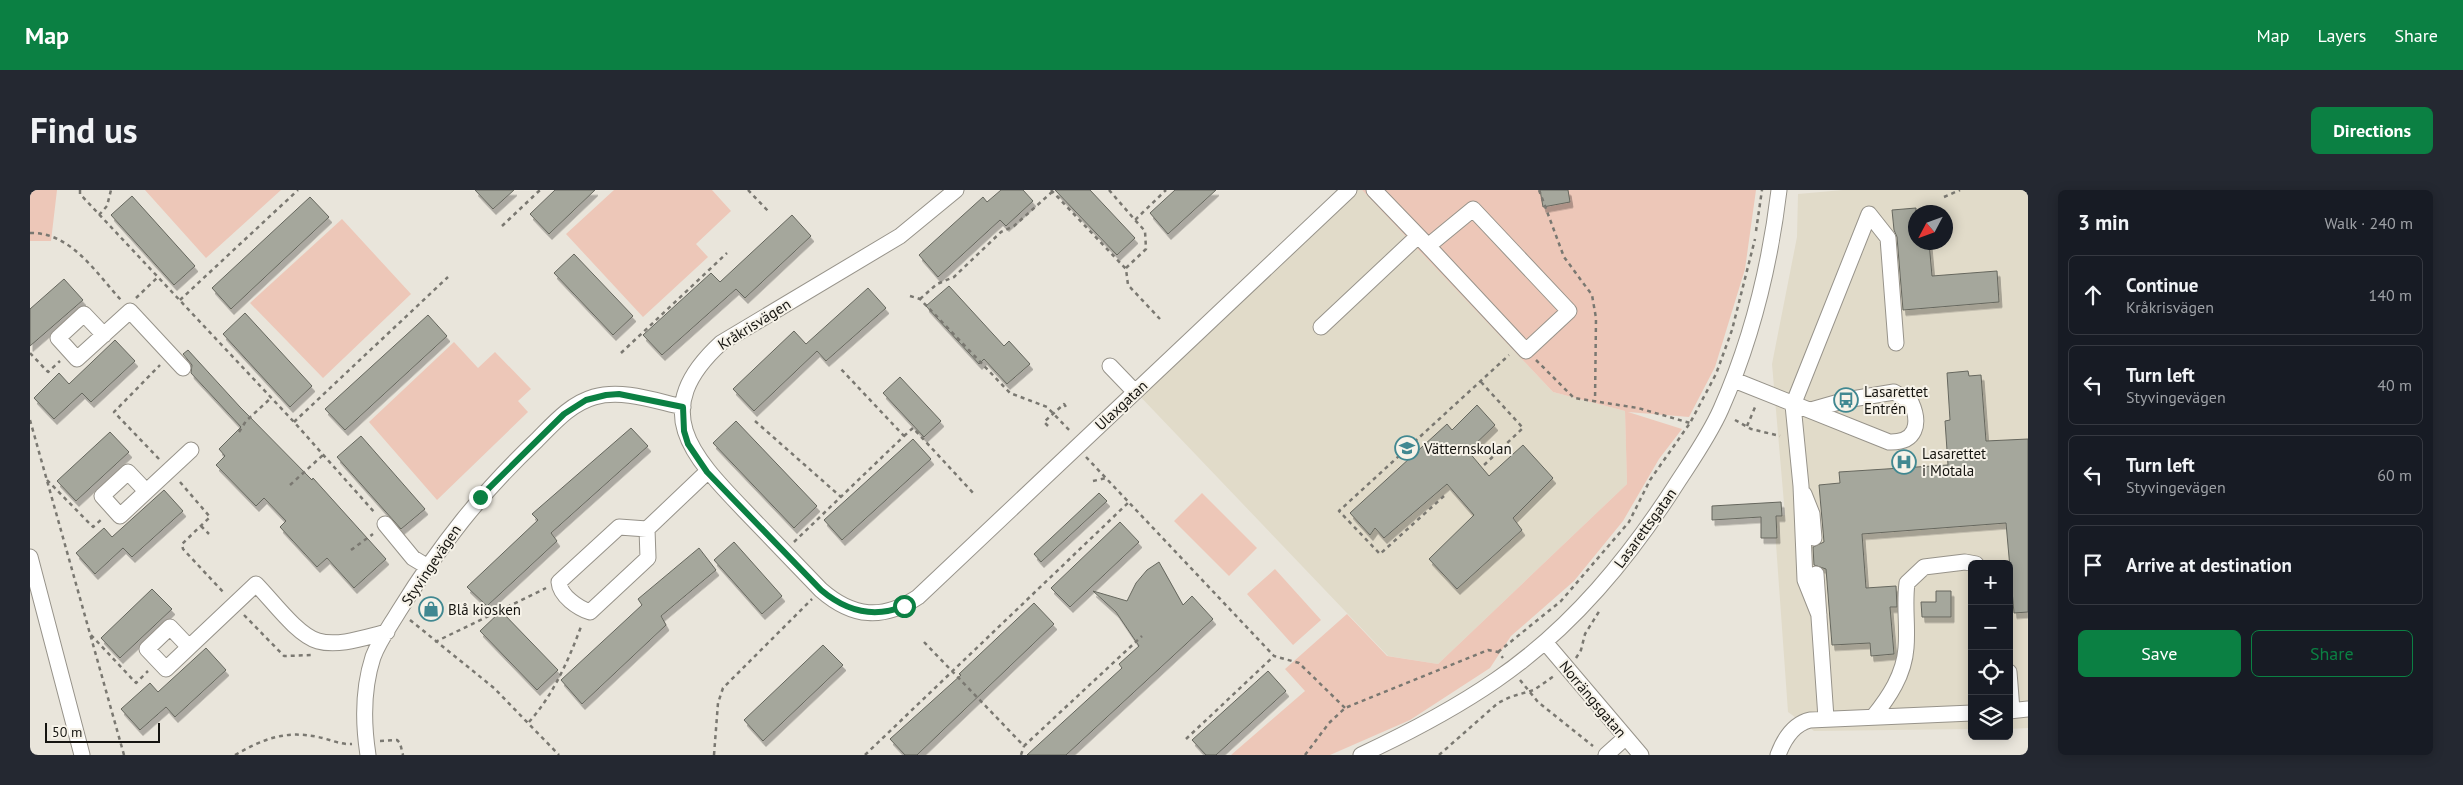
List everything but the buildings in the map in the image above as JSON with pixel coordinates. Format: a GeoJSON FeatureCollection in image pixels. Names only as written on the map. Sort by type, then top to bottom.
{"type":"FeatureCollection","features":[{"type":"Feature","properties":{"kind":"street","name":"Kråkrisvägen"},"geometry":{"type":"LineString","coordinates":[[888,612],[870,613],[852,610],[833,601],[821,590],[707,472],[688,444],[684,431],[683,407],[686,391],[694,374],[721,343],[900,236],[956,190]]}},
{"type":"Feature","properties":{"kind":"street","name":"Ulaxgatan"},"geometry":{"type":"LineString","coordinates":[[888,612],[904,606],[918,597],[1349,190]]}},
{"type":"Feature","properties":{"kind":"street"},"geometry":{"type":"LineString","coordinates":[[1321,327],[1423,241],[1473,209],[1569,311],[1520,351],[1423,241],[1374,190]]}},
{"type":"Feature","properties":{"kind":"street","name":"Lasarettsgatan"},"geometry":{"type":"LineString","coordinates":[[1361,755],[1424,724],[1477,693],[1545,642],[1598,590],[1652,521],[1711,430],[1734,380],[1763,285],[1775,223],[1779,190]]}},
{"type":"Feature","properties":{"kind":"street"},"geometry":{"type":"LineString","coordinates":[[1819,615],[1805,580],[1801,486],[1793,405],[1869,214],[1888,238],[1896,343]]}},
{"type":"Feature","properties":{"kind":"street"},"geometry":{"type":"LineString","coordinates":[[104,335],[84,314],[58,338],[77,359],[104,335],[130,311],[183,368]]}},
{"type":"Feature","properties":{"kind":"street"},"geometry":{"type":"LineString","coordinates":[[1110,366],[1135,392]]}},
{"type":"Feature","properties":{"kind":"street"},"geometry":{"type":"LineString","coordinates":[[1734,380],[1889,442],[1898,442],[1908,438],[1915,431],[1917,422],[1911,402],[1894,392],[1846,400],[1812,410]]}},
{"type":"Feature","properties":{"kind":"street","name":"Styvingevägen"},"geometry":{"type":"LineString","coordinates":[[367,749],[365,700],[368,676],[374,656],[428,567],[480,497],[522,453],[576,405],[594,397],[619,394],[683,407]]}},
{"type":"Feature","properties":{"kind":"street"},"geometry":{"type":"LineString","coordinates":[[146,491],[128,472],[102,496],[120,516],[191,450]]}},
{"type":"Feature","properties":{"kind":"street"},"geometry":{"type":"LineString","coordinates":[[647,528],[648,558],[590,612],[578,609],[559,587],[559,582],[619,526],[647,528],[707,472]]}},
{"type":"Feature","properties":{"kind":"street"},"geometry":{"type":"LineString","coordinates":[[1801,486],[1812,514],[1814,538]]}},
{"type":"Feature","properties":{"kind":"street"},"geometry":{"type":"LineString","coordinates":[[385,524],[413,558],[428,567]]}},
{"type":"Feature","properties":{"kind":"street"},"geometry":{"type":"LineString","coordinates":[[30,557],[82,755]]}},
{"type":"Feature","properties":{"kind":"street"},"geometry":{"type":"LineString","coordinates":[[1873,717],[1894,686],[1901,670],[1906,648],[1905,601],[1907,583],[1924,566],[1968,563]]}},
{"type":"Feature","properties":{"kind":"street"},"geometry":{"type":"LineString","coordinates":[[1816,574],[1826,718]]}},
{"type":"Feature","properties":{"kind":"street"},"geometry":{"type":"LineString","coordinates":[[189,647],[170,627],[147,649],[166,669],[256,584],[303,632],[318,641],[345,641],[387,632]]}},
{"type":"Feature","properties":{"kind":"street","name":"Norrängsgatan"},"geometry":{"type":"LineString","coordinates":[[1545,642],[1641,755]]}},
{"type":"Feature","properties":{"kind":"street"},"geometry":{"type":"LineString","coordinates":[[2013,710],[2028,709]]}},
{"type":"Feature","properties":{"kind":"street"},"geometry":{"type":"LineString","coordinates":[[1778,755],[1785,740],[1803,722],[1826,718],[1968,714]]}},
{"type":"Feature","properties":{"kind":"street"},"geometry":{"type":"LineString","coordinates":[[1601,753],[1626,738]]}},
{"type":"Feature","properties":{"kind":"path"},"geometry":{"type":"LineString","coordinates":[[80,190],[80,194],[99,215],[294,422],[385,524],[351,550]]}},
{"type":"Feature","properties":{"kind":"path"},"geometry":{"type":"LineString","coordinates":[[99,215],[107,206],[111,190]]}},
{"type":"Feature","properties":{"kind":"path"},"geometry":{"type":"LineString","coordinates":[[180,300],[298,190]]}},
{"type":"Feature","properties":{"kind":"path"},"geometry":{"type":"LineString","coordinates":[[502,226],[540,190]]}},
{"type":"Feature","properties":{"kind":"path"},"geometry":{"type":"LineString","coordinates":[[748,190],[769,212]]}},
{"type":"Feature","properties":{"kind":"path"},"geometry":{"type":"LineString","coordinates":[[1109,190],[1145,231],[1146,249],[1126,269]]}},
{"type":"Feature","properties":{"kind":"path"},"geometry":{"type":"LineString","coordinates":[[1135,220],[1166,190]]}},
{"type":"Feature","properties":{"kind":"path"},"geometry":{"type":"LineString","coordinates":[[1539,190],[1564,257],[1592,295],[1596,318],[1595,402]]}},
{"type":"Feature","properties":{"kind":"path"},"geometry":{"type":"LineString","coordinates":[[1498,652],[1561,600],[1604,553],[1629,522],[1650,480],[1690,423],[1716,374],[1732,330],[1756,235],[1762,190]]}},
{"type":"Feature","properties":{"kind":"path"},"geometry":{"type":"LineString","coordinates":[[1944,197],[1960,190]]}},
{"type":"Feature","properties":{"kind":"path"},"geometry":{"type":"LineString","coordinates":[[920,298],[936,284],[954,277],[1001,232],[1014,226],[1051,191],[1126,269],[1128,285],[1160,319]]}},
{"type":"Feature","properties":{"kind":"path"},"geometry":{"type":"LineString","coordinates":[[30,233],[46,235],[69,245],[130,311]]}},
{"type":"Feature","properties":{"kind":"path"},"geometry":{"type":"LineString","coordinates":[[622,353],[727,252]]}},
{"type":"Feature","properties":{"kind":"path"},"geometry":{"type":"LineString","coordinates":[[141,293],[158,277]]}},
{"type":"Feature","properties":{"kind":"path"},"geometry":{"type":"LineString","coordinates":[[294,422],[448,277]]}},
{"type":"Feature","properties":{"kind":"path"},"geometry":{"type":"LineString","coordinates":[[910,296],[920,298],[1010,393],[1047,406],[1106,478],[1274,656],[1299,663],[1345,708]]}},
{"type":"Feature","properties":{"kind":"path"},"geometry":{"type":"LineString","coordinates":[[30,353],[48,372],[70,351]]}},
{"type":"Feature","properties":{"kind":"path"},"geometry":{"type":"LineString","coordinates":[[1444,496],[1380,554],[1340,511],[1481,382],[1520,351],[1570,396],[1595,402],[1638,408],[1690,423]]}},
{"type":"Feature","properties":{"kind":"path"},"geometry":{"type":"LineString","coordinates":[[170,355],[114,412],[208,513],[210,517],[182,544],[183,550],[284,656],[318,655]]}},
{"type":"Feature","properties":{"kind":"path"},"geometry":{"type":"LineString","coordinates":[[840,368],[904,436]]}},
{"type":"Feature","properties":{"kind":"path"},"geometry":{"type":"LineString","coordinates":[[1481,382],[1523,428],[1482,467]]}},
{"type":"Feature","properties":{"kind":"path"},"geometry":{"type":"LineString","coordinates":[[1747,426],[1761,392]]}},
{"type":"Feature","properties":{"kind":"path"},"geometry":{"type":"LineString","coordinates":[[239,432],[246,421],[271,398]]}},
{"type":"Feature","properties":{"kind":"path"},"geometry":{"type":"LineString","coordinates":[[1048,426],[1044,422],[1064,404],[1066,407]]}},
{"type":"Feature","properties":{"kind":"path"},"geometry":{"type":"LineString","coordinates":[[30,420],[124,755]]}},
{"type":"Feature","properties":{"kind":"path"},"geometry":{"type":"LineString","coordinates":[[1735,420],[1762,433],[1797,437]]}},
{"type":"Feature","properties":{"kind":"path"},"geometry":{"type":"LineString","coordinates":[[755,421],[841,498]]}},
{"type":"Feature","properties":{"kind":"path"},"geometry":{"type":"LineString","coordinates":[[784,552],[913,428],[975,494]]}},
{"type":"Feature","properties":{"kind":"path"},"geometry":{"type":"LineString","coordinates":[[290,485],[323,455]]}},
{"type":"Feature","properties":{"kind":"path"},"geometry":{"type":"LineString","coordinates":[[46,478],[93,527],[113,509]]}},
{"type":"Feature","properties":{"kind":"path"},"geometry":{"type":"LineString","coordinates":[[1093,481],[1106,478]]}},
{"type":"Feature","properties":{"kind":"path"},"geometry":{"type":"LineString","coordinates":[[865,755],[1129,502]]}},
{"type":"Feature","properties":{"kind":"path"},"geometry":{"type":"LineString","coordinates":[[201,526],[209,534]]}},
{"type":"Feature","properties":{"kind":"path"},"geometry":{"type":"LineString","coordinates":[[434,642],[484,616],[559,582]]}},
{"type":"Feature","properties":{"kind":"path"},"geometry":{"type":"LineString","coordinates":[[714,755],[718,704],[724,688],[821,590]]}},
{"type":"Feature","properties":{"kind":"path"},"geometry":{"type":"LineString","coordinates":[[529,722],[542,708],[554,688],[587,611]]}},
{"type":"Feature","properties":{"kind":"path"},"geometry":{"type":"LineString","coordinates":[[399,612],[434,642],[494,688],[559,755]]}},
{"type":"Feature","properties":{"kind":"path"},"geometry":{"type":"LineString","coordinates":[[90,634],[136,683],[158,662]]}},
{"type":"Feature","properties":{"kind":"path"},"geometry":{"type":"LineString","coordinates":[[1022,755],[1024,746],[1142,636]]}},
{"type":"Feature","properties":{"kind":"path"},"geometry":{"type":"LineString","coordinates":[[924,642],[1024,746]]}},
{"type":"Feature","properties":{"kind":"path"},"geometry":{"type":"LineString","coordinates":[[1305,755],[1328,723],[1345,708],[1488,650],[1498,652],[1532,696],[1601,753]]}},
{"type":"Feature","properties":{"kind":"path"},"geometry":{"type":"LineString","coordinates":[[1186,740],[1274,656]]}},
{"type":"Feature","properties":{"kind":"path"},"geometry":{"type":"LineString","coordinates":[[235,755],[256,743],[281,734],[298,734],[367,749],[397,740],[400,743],[403,755]]}},
{"type":"Feature","properties":{"kind":"shaded area"},"geometry":{"type":"Polygon","coordinates":[[[30,190],[57,190],[51,241],[30,241],[30,190]]]}},
{"type":"Feature","properties":{"kind":"shaded area"},"geometry":{"type":"Polygon","coordinates":[[[145,190],[281,190],[206,258],[145,190]]]}},
{"type":"Feature","properties":{"kind":"shaded area"},"geometry":{"type":"Polygon","coordinates":[[[614,190],[712,190],[731,211],[696,244],[708,257],[643,317],[566,234],[614,190]]]}},
{"type":"Feature","properties":{"kind":"shaded area","name":"Vätternskolan"},"geometry":{"type":"Polygon","coordinates":[[[1347,190],[1362,190],[1553,392],[1625,411],[1627,484],[1438,664],[1388,656],[1134,390],[1347,190]]]}},
{"type":"Feature","properties":{"kind":"shaded area"},"geometry":{"type":"Polygon","coordinates":[[[1362,190],[1756,190],[1745,269],[1715,367],[1689,417],[1628,412],[1682,429],[1659,459],[1623,521],[1574,581],[1511,636],[1490,668],[1410,720],[1330,755],[1231,755],[1305,691],[1285,669],[1347,614],[1387,656],[1438,664],[1627,484],[1625,411],[1553,392],[1362,190]]]}},
{"type":"Feature","properties":{"kind":"shaded area","name":"Lasarettet i Motala"},"geometry":{"type":"Polygon","coordinates":[[[1843,190],[2028,190],[2028,728],[2013,729],[2013,560],[1968,560],[1968,729],[1814,731],[1788,712],[1774,516],[1785,515],[1772,364],[1797,237],[1798,194],[1843,190]]]}},
{"type":"Feature","properties":{"kind":"shaded area"},"geometry":{"type":"Polygon","coordinates":[[[342,219],[411,294],[323,378],[250,303],[342,219]]]}},
{"type":"Feature","properties":{"kind":"shaded area"},"geometry":{"type":"Polygon","coordinates":[[[454,342],[478,368],[495,352],[531,389],[518,401],[528,412],[437,500],[369,422],[454,342]]]}},
{"type":"Feature","properties":{"kind":"shaded area"},"geometry":{"type":"Polygon","coordinates":[[[1202,493],[1257,548],[1229,576],[1174,521],[1202,493]]]}},
{"type":"Feature","properties":{"kind":"shaded area"},"geometry":{"type":"Polygon","coordinates":[[[1275,569],[1321,620],[1293,645],[1247,594],[1275,569]]]}},
{"type":"Feature","properties":{"kind":"place","name":"Lasarettet Entrén"},"geometry":{"type":"Point","coordinates":[1846,400]}},
{"type":"Feature","properties":{"kind":"place","name":"Vätternskolan"},"geometry":{"type":"Point","coordinates":[1407,448]}},
{"type":"Feature","properties":{"kind":"place","name":"Lasarettet i Motala"},"geometry":{"type":"Point","coordinates":[1904,462]}},
{"type":"Feature","properties":{"kind":"place","name":"Blå kiosken"},"geometry":{"type":"Point","coordinates":[431,609]}},
{"type":"Feature","properties":{"kind":"route"},"geometry":{"type":"LineString","coordinates":[[480,497],[564,414],[586,400],[594,397],[619,394],[683,407],[684,431],[688,444],[707,472],[833,601],[852,610],[870,613],[888,612],[904,606]]}}]}
